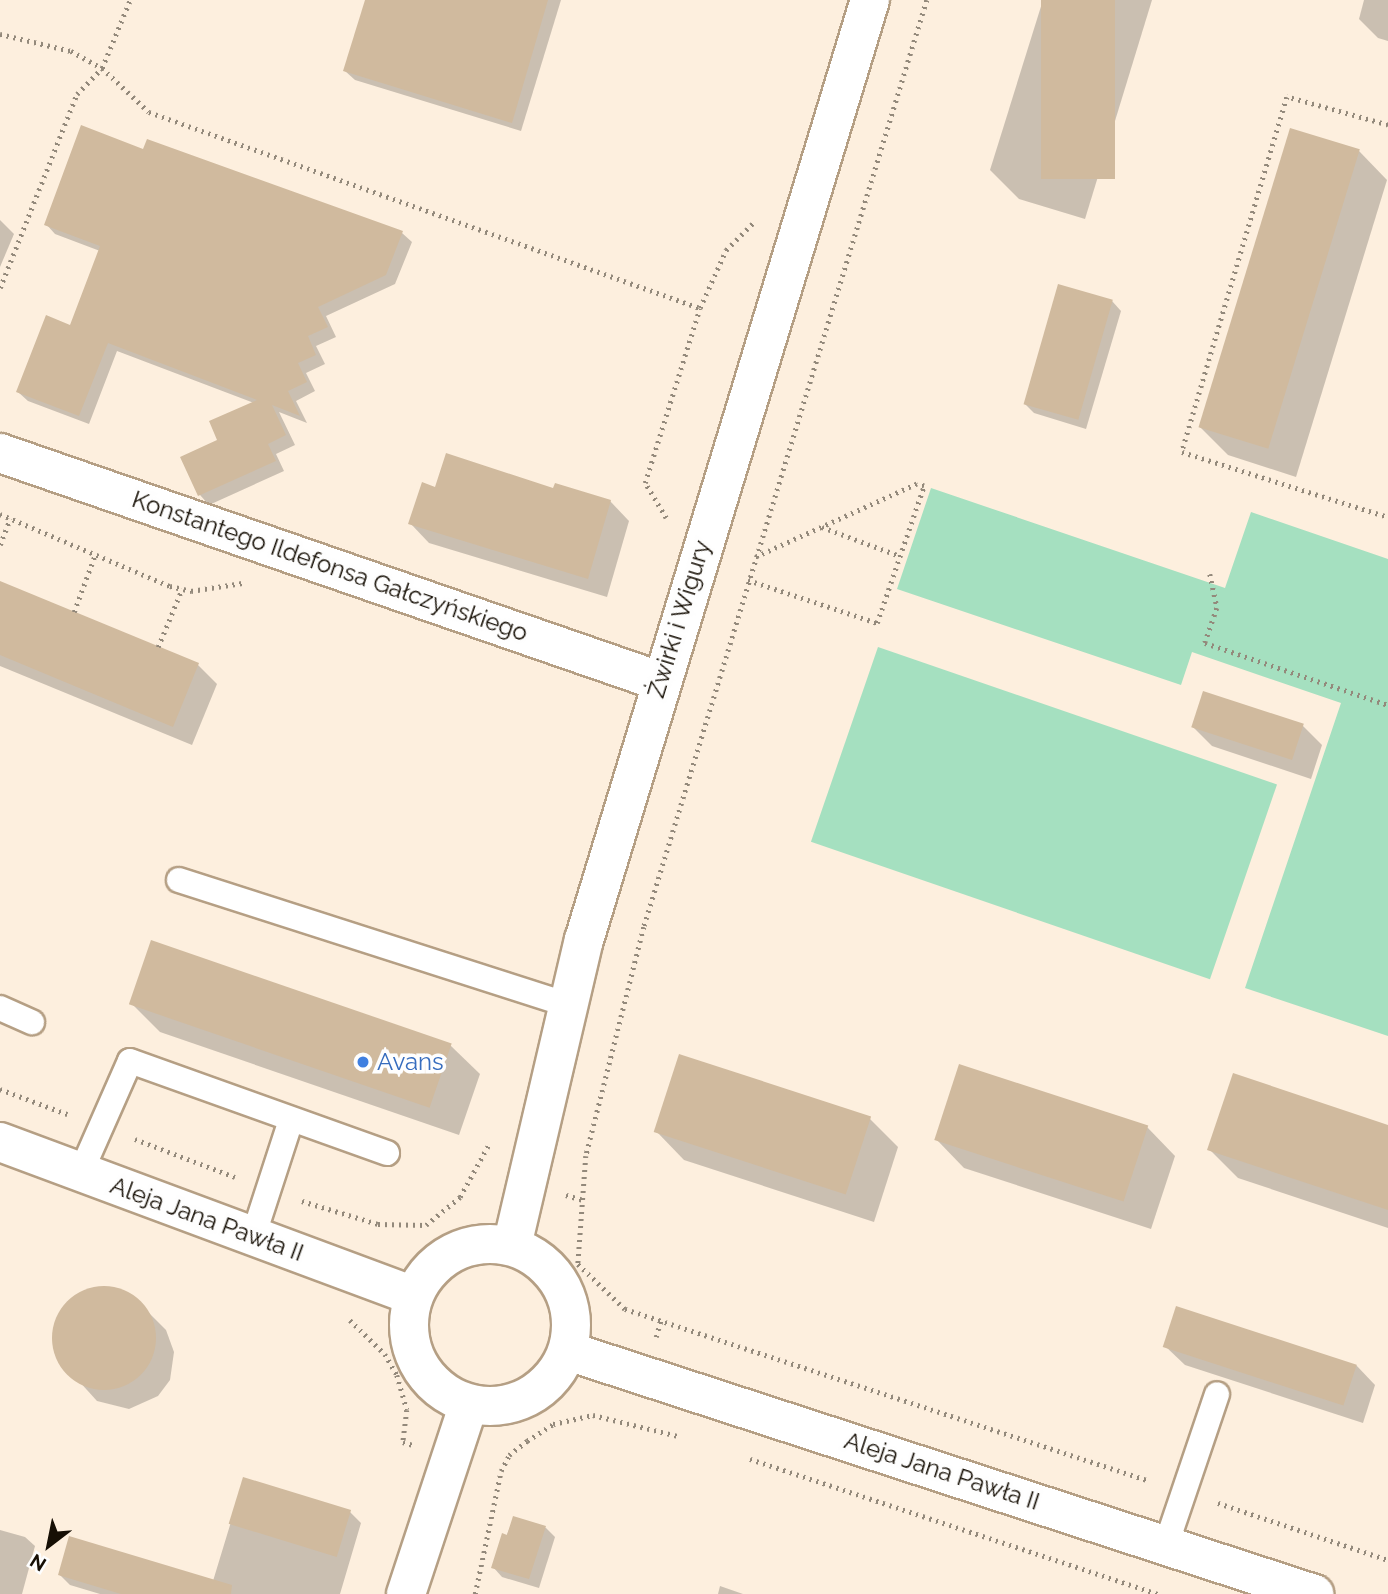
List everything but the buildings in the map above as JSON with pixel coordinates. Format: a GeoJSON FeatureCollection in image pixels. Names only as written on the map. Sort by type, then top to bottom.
{"type":"FeatureCollection","features":[{"type":"Feature","properties":{"kind":"street","name":"Żwirki i Wigury"},"geometry":{"type":"LineString","coordinates":[[512,1246],[568,1005],[659,681],[870,0]]}},
{"type":"Feature","properties":{"kind":"street","name":"Konstantego Ildefonsa Gałczyńskiego"},"geometry":{"type":"LineString","coordinates":[[0,453],[659,681]]}},
{"type":"Feature","properties":{"kind":"street","name":"Aleja Jana Pawła II"},"geometry":{"type":"LineString","coordinates":[[0,1142],[413,1296]]}},
{"type":"Feature","properties":{"kind":"street"},"geometry":{"type":"LineString","coordinates":[[493,1242],[512,1246],[546,1266],[568,1298],[572,1324],[568,1351],[557,1373],[539,1391],[518,1402],[494,1406],[469,1404],[444,1393],[424,1373],[412,1349],[408,1322],[413,1296],[423,1278],[453,1252],[493,1242]]}},
{"type":"Feature","properties":{"kind":"street","name":"Aleja Jana Pawła II"},"geometry":{"type":"LineString","coordinates":[[568,1351],[1314,1594]]}},
{"type":"Feature","properties":{"kind":"street"},"geometry":{"type":"LineString","coordinates":[[405,1594],[469,1404]]}},
{"type":"Feature","properties":{"kind":"lane"},"geometry":{"type":"LineString","coordinates":[[179,880],[568,1005]]}},
{"type":"Feature","properties":{"kind":"lane"},"geometry":{"type":"LineString","coordinates":[[0,1008],[32,1022]]}},
{"type":"Feature","properties":{"kind":"lane"},"geometry":{"type":"LineString","coordinates":[[82,1172],[130,1061],[387,1153]]}},
{"type":"Feature","properties":{"kind":"lane"},"geometry":{"type":"LineString","coordinates":[[253,1237],[291,1120]]}},
{"type":"Feature","properties":{"kind":"lane"},"geometry":{"type":"LineString","coordinates":[[1166,1545],[1217,1394]]}},
{"type":"Feature","properties":{"kind":"path"},"geometry":{"type":"LineString","coordinates":[[0,288],[77,94],[102,68],[130,0]]}},
{"type":"Feature","properties":{"kind":"path"},"geometry":{"type":"LineString","coordinates":[[927,0],[754,558],[603,1077],[586,1156],[578,1264],[625,1309],[1388,1560]]}},
{"type":"Feature","properties":{"kind":"path"},"geometry":{"type":"LineString","coordinates":[[0,34],[71,51],[102,68],[149,112],[699,308]]}},
{"type":"Feature","properties":{"kind":"path"},"geometry":{"type":"LineString","coordinates":[[1388,125],[1287,96],[1182,452],[1388,517]]}},
{"type":"Feature","properties":{"kind":"path"},"geometry":{"type":"LineString","coordinates":[[663,528],[667,516],[645,483],[699,308],[726,250],[761,216]]}},
{"type":"Feature","properties":{"kind":"path"},"geometry":{"type":"LineString","coordinates":[[748,580],[877,623],[924,486],[917,484],[754,558]]}},
{"type":"Feature","properties":{"kind":"path"},"geometry":{"type":"LineString","coordinates":[[0,514],[182,589],[247,582]]}},
{"type":"Feature","properties":{"kind":"path"},"geometry":{"type":"LineString","coordinates":[[0,545],[10,519]]}},
{"type":"Feature","properties":{"kind":"path"},"geometry":{"type":"LineString","coordinates":[[822,527],[900,556]]}},
{"type":"Feature","properties":{"kind":"path"},"geometry":{"type":"LineString","coordinates":[[74,612],[95,555]]}},
{"type":"Feature","properties":{"kind":"path"},"geometry":{"type":"LineString","coordinates":[[1210,573],[1217,608],[1205,643],[1388,705]]}},
{"type":"Feature","properties":{"kind":"path"},"geometry":{"type":"LineString","coordinates":[[159,647],[182,589]]}},
{"type":"Feature","properties":{"kind":"path"},"geometry":{"type":"LineString","coordinates":[[478,1170],[491,1140]]}},
{"type":"Feature","properties":{"kind":"path"},"geometry":{"type":"LineString","coordinates":[[344,1315],[385,1354],[397,1375],[407,1410],[403,1442]]}},
{"type":"Feature","properties":{"kind":"path"},"geometry":{"type":"LineString","coordinates":[[475,1594],[501,1471],[509,1455],[533,1436],[553,1424],[593,1415],[684,1437]]}},
{"type":"Feature","properties":{"kind":"path"},"geometry":{"type":"LineString","coordinates":[[746,1458],[1158,1594]]}},
{"type":"Feature","properties":{"kind":"green space"},"geometry":{"type":"Polygon","coordinates":[[[931,488],[1225,588],[1251,512],[1388,559],[1388,1036],[1245,988],[1341,703],[1192,652],[1181,685],[897,589],[931,488]]]}},
{"type":"Feature","properties":{"kind":"green space"},"geometry":{"type":"Polygon","coordinates":[[[878,647],[1277,784],[1210,979],[811,842],[878,647]]]}},
{"type":"Feature","properties":{"kind":"place","name":"Avans"},"geometry":{"type":"Point","coordinates":[363,1062]}}]}
